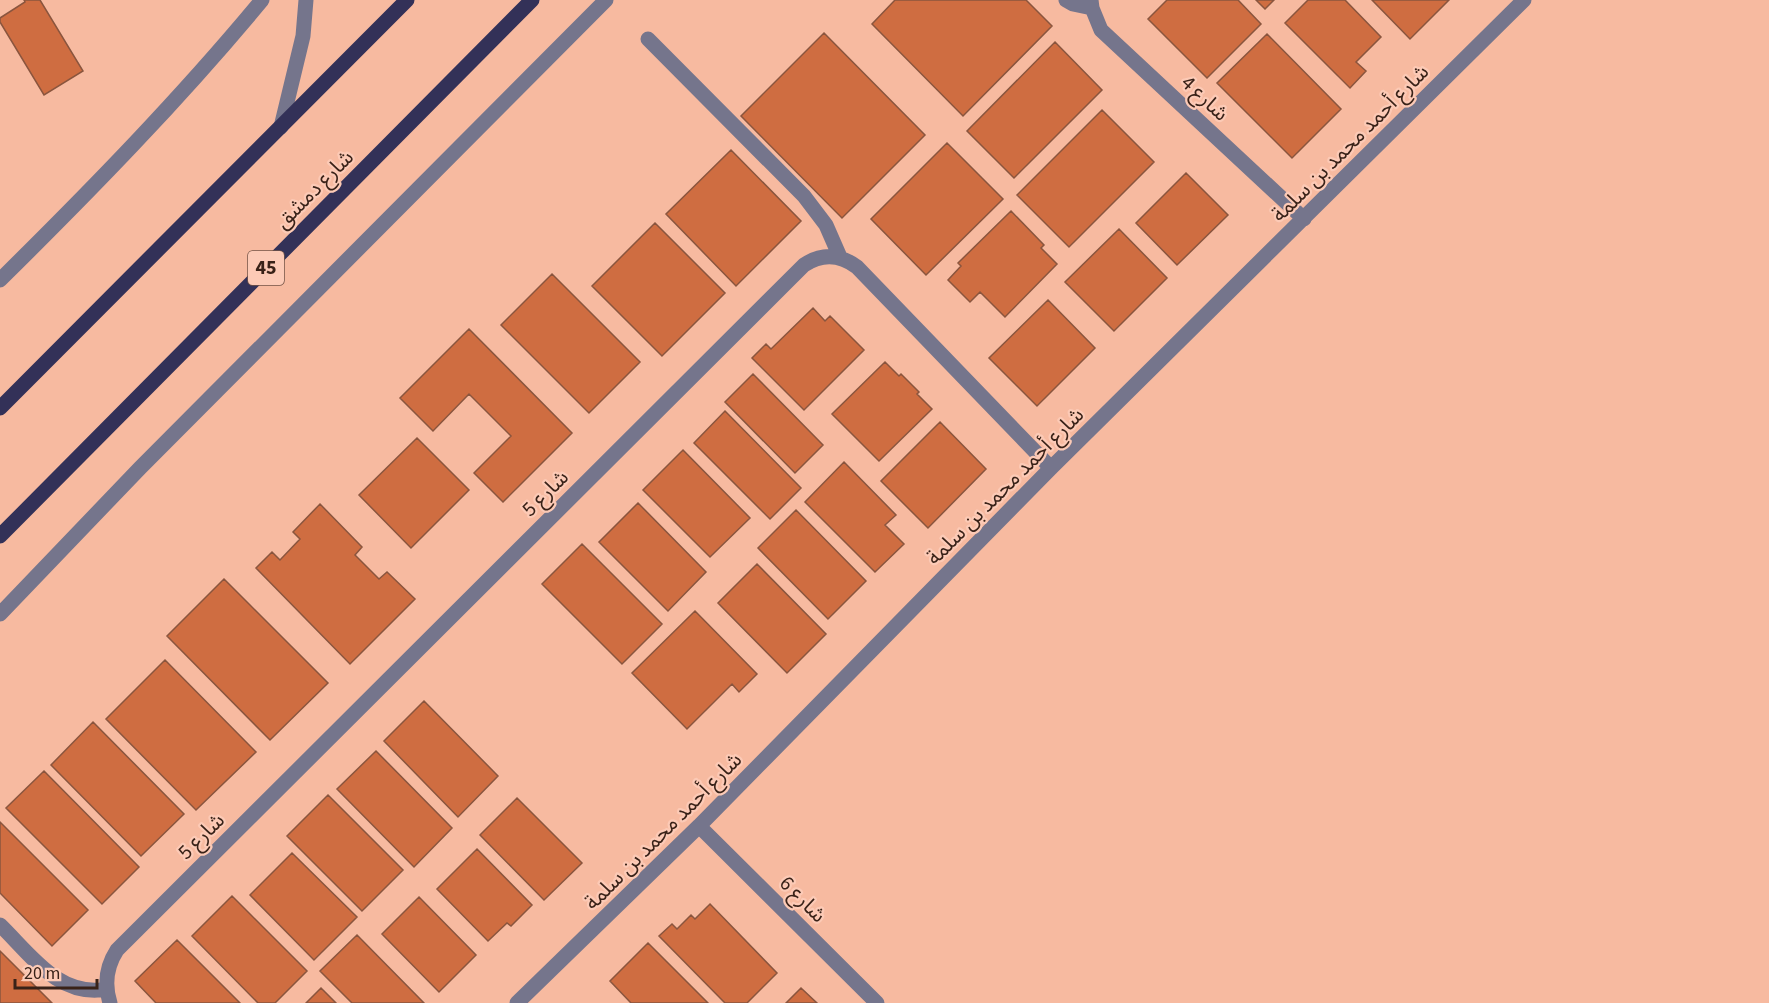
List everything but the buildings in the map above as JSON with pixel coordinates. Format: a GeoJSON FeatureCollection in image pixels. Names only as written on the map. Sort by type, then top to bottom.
{"type":"FeatureCollection","features":[{"type":"Feature","properties":{"kind":"main road"},"geometry":{"type":"LineString","coordinates":[[0,408],[407,0]]}},
{"type":"Feature","properties":{"kind":"main road","name":"شارع دمشق"},"geometry":{"type":"LineString","coordinates":[[0,536],[532,0]]}},
{"type":"Feature","properties":{"kind":"street"},"geometry":{"type":"LineString","coordinates":[[0,280],[108,173],[206,68],[262,0]]}},
{"type":"Feature","properties":{"kind":"street"},"geometry":{"type":"LineString","coordinates":[[281,127],[303,36],[306,0]]}},
{"type":"Feature","properties":{"kind":"street"},"geometry":{"type":"LineString","coordinates":[[0,614],[140,468],[606,0]]}},
{"type":"Feature","properties":{"kind":"street"},"geometry":{"type":"LineString","coordinates":[[1066,0],[1073,4],[1092,4]]}},
{"type":"Feature","properties":{"kind":"street","name":"شارع أحمد محمد بن سلمة"},"geometry":{"type":"LineString","coordinates":[[517,1003],[699,826],[1050,468],[1524,0]]}},
{"type":"Feature","properties":{"kind":"street","name":"شارع 4"},"geometry":{"type":"LineString","coordinates":[[1092,4],[1101,30],[1304,219]]}},
{"type":"Feature","properties":{"kind":"street"},"geometry":{"type":"LineString","coordinates":[[648,39],[804,196],[826,225],[840,257],[857,267],[1050,468]]}},
{"type":"Feature","properties":{"kind":"street","name":"شارع 5"},"geometry":{"type":"LineString","coordinates":[[108,996],[106,977],[112,957],[117,950],[804,265],[819,257],[840,257]]}},
{"type":"Feature","properties":{"kind":"street","name":"شارع 6"},"geometry":{"type":"LineString","coordinates":[[699,826],[877,1003]]}},
{"type":"Feature","properties":{"kind":"street"},"geometry":{"type":"LineString","coordinates":[[0,925],[53,976],[68,986],[108,996]]}}]}
